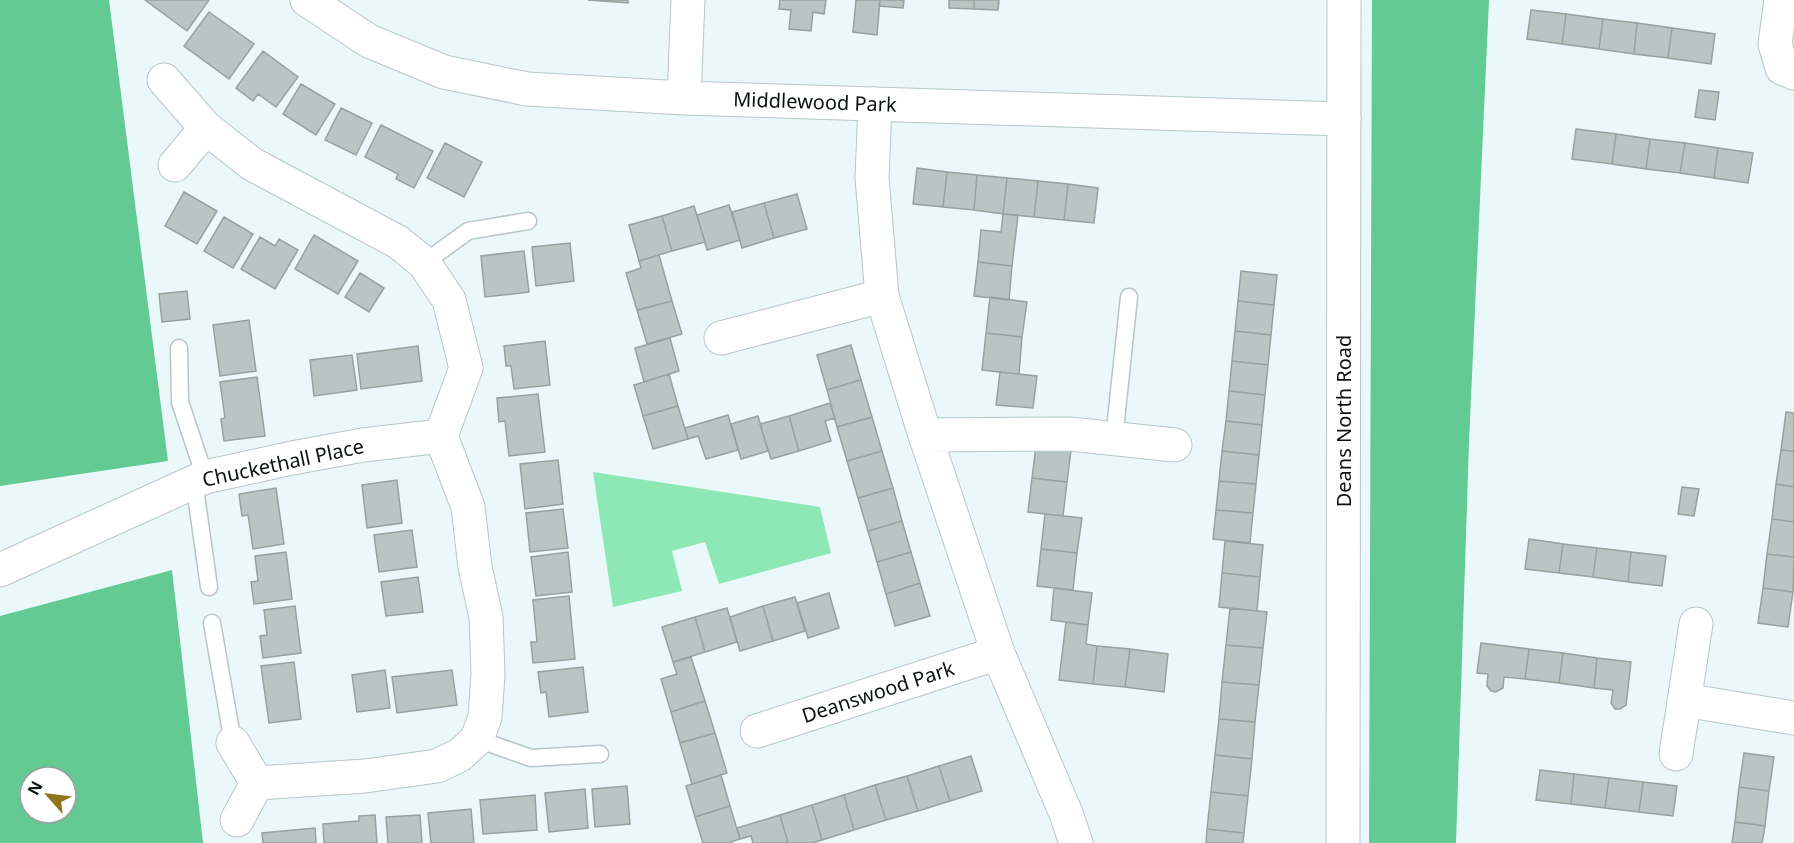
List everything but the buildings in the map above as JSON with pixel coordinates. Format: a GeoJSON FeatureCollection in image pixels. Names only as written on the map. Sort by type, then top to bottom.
{"type":"FeatureCollection","features":[{"type":"Feature","properties":{"kind":"street","name":"Middlewood Park"},"geometry":{"type":"LineString","coordinates":[[307,0],[369,41],[444,72],[527,89],[684,98],[1344,120]]}},
{"type":"Feature","properties":{"kind":"street"},"geometry":{"type":"LineString","coordinates":[[684,98],[688,0]]}},
{"type":"Feature","properties":{"kind":"street","name":"Deans North Road"},"geometry":{"type":"LineString","coordinates":[[1343,843],[1344,0]]}},
{"type":"Feature","properties":{"kind":"street"},"geometry":{"type":"LineString","coordinates":[[1781,0],[1775,44],[1782,68],[1794,73]]}},
{"type":"Feature","properties":{"kind":"street"},"geometry":{"type":"LineString","coordinates":[[164,80],[206,128],[252,164],[398,242],[424,263],[449,300],[466,368],[441,436],[468,507],[486,617],[488,675],[485,717],[477,739],[460,755],[437,766],[365,776],[257,783]]}},
{"type":"Feature","properties":{"kind":"street"},"geometry":{"type":"LineString","coordinates":[[876,104],[872,178],[882,296],[925,435],[998,653],[1076,843]]}},
{"type":"Feature","properties":{"kind":"street"},"geometry":{"type":"LineString","coordinates":[[175,165],[206,128]]}},
{"type":"Feature","properties":{"kind":"street"},"geometry":{"type":"LineString","coordinates":[[721,338],[882,296]]}},
{"type":"Feature","properties":{"kind":"street"},"geometry":{"type":"LineString","coordinates":[[925,435],[1070,434],[1175,445]]}},
{"type":"Feature","properties":{"kind":"street","name":"Chuckethall Place"},"geometry":{"type":"LineString","coordinates":[[0,570],[199,479],[353,447],[441,436]]}},
{"type":"Feature","properties":{"kind":"street"},"geometry":{"type":"LineString","coordinates":[[1676,754],[1695,624]]}},
{"type":"Feature","properties":{"kind":"street","name":"Deanswood Park"},"geometry":{"type":"LineString","coordinates":[[758,731],[998,653]]}},
{"type":"Feature","properties":{"kind":"street"},"geometry":{"type":"LineString","coordinates":[[1684,700],[1794,718]]}},
{"type":"Feature","properties":{"kind":"street"},"geometry":{"type":"LineString","coordinates":[[233,743],[257,783]]}},
{"type":"Feature","properties":{"kind":"street"},"geometry":{"type":"LineString","coordinates":[[237,820],[257,783]]}},
{"type":"Feature","properties":{"kind":"lane"},"geometry":{"type":"LineString","coordinates":[[424,263],[468,231],[528,221]]}},
{"type":"Feature","properties":{"kind":"lane"},"geometry":{"type":"LineString","coordinates":[[1114,439],[1129,297]]}},
{"type":"Feature","properties":{"kind":"lane"},"geometry":{"type":"LineString","coordinates":[[179,348],[180,402],[199,479],[209,587]]}},
{"type":"Feature","properties":{"kind":"lane"},"geometry":{"type":"LineString","coordinates":[[212,623],[233,743]]}},
{"type":"Feature","properties":{"kind":"lane"},"geometry":{"type":"LineString","coordinates":[[477,739],[531,758],[600,754]]}},
{"type":"Feature","properties":{"kind":"green space"},"geometry":{"type":"Polygon","coordinates":[[[0,0],[109,0],[168,461],[0,486],[0,0]]]}},
{"type":"Feature","properties":{"kind":"green space"},"geometry":{"type":"Polygon","coordinates":[[[1372,0],[1489,0],[1469,442],[1456,843],[1369,843],[1372,0]]]}},
{"type":"Feature","properties":{"kind":"green space"},"geometry":{"type":"Polygon","coordinates":[[[593,472],[820,507],[831,553],[719,584],[705,542],[672,551],[682,591],[613,607],[593,472]]]}},
{"type":"Feature","properties":{"kind":"green space"},"geometry":{"type":"Polygon","coordinates":[[[172,570],[203,843],[0,843],[0,616],[172,570]]]}}]}
